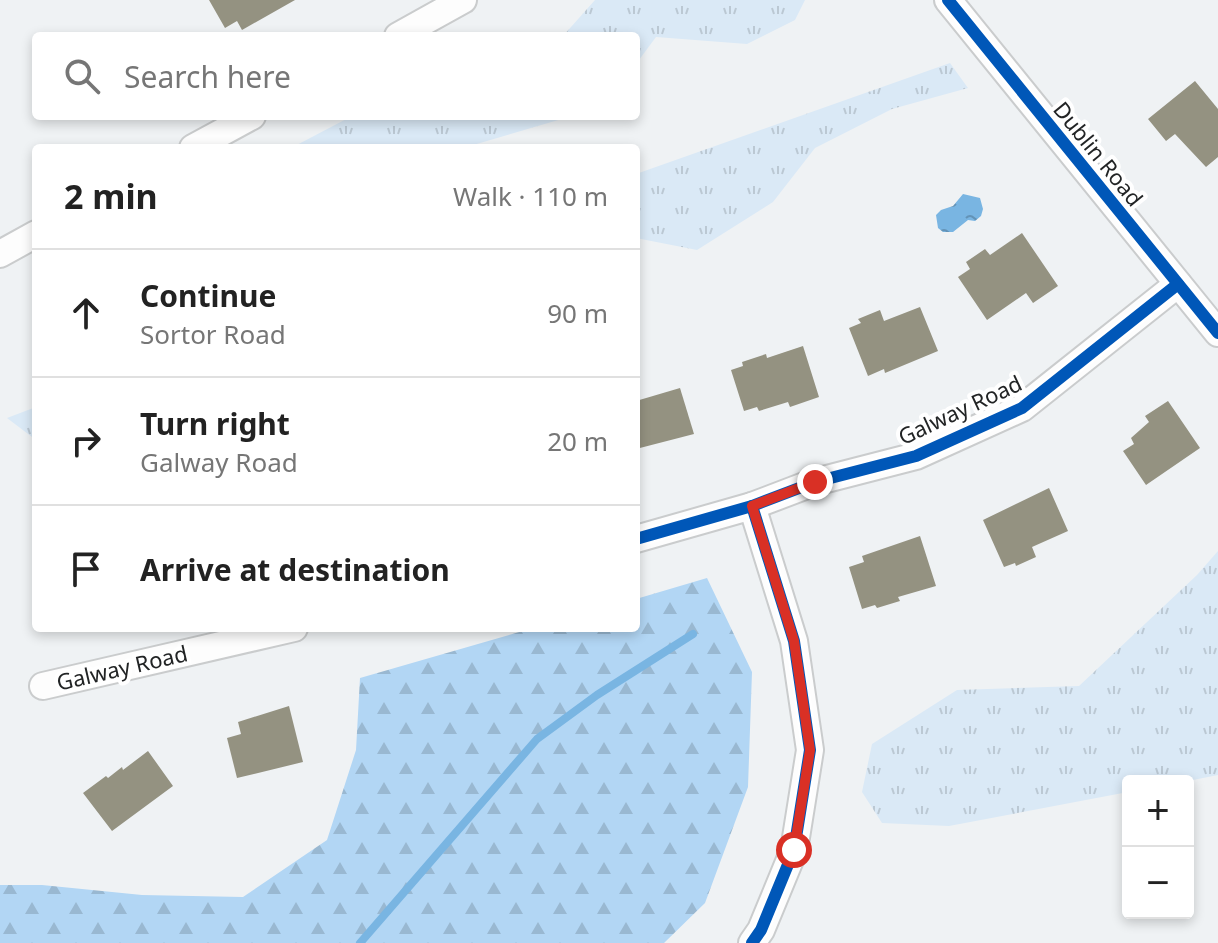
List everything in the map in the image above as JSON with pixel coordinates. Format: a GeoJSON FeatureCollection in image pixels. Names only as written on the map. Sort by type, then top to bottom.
{"type":"FeatureCollection","features":[{"type":"Feature","properties":{"kind":"street"},"geometry":{"type":"LineString","coordinates":[[405,32],[463,0]]}},
{"type":"Feature","properties":{"kind":"street","name":"Dublin Road"},"geometry":{"type":"LineString","coordinates":[[948,0],[1218,333]]}},
{"type":"Feature","properties":{"kind":"street"},"geometry":{"type":"LineString","coordinates":[[200,144],[245,120]]}},
{"type":"Feature","properties":{"kind":"street"},"geometry":{"type":"LineString","coordinates":[[0,254],[32,236]]}},
{"type":"Feature","properties":{"kind":"street","name":"Galway Road"},"geometry":{"type":"LineString","coordinates":[[640,538],[752,506],[815,482],[916,456],[1022,408],[1178,284]]}},
{"type":"Feature","properties":{"kind":"street"},"geometry":{"type":"LineString","coordinates":[[752,506],[794,641],[810,750],[794,850],[761,930],[752,943]]}},
{"type":"Feature","properties":{"kind":"street","name":"Galway Road"},"geometry":{"type":"LineString","coordinates":[[43,686],[277,632]]}},
{"type":"Feature","properties":{"kind":"green space"},"geometry":{"type":"Polygon","coordinates":[[[595,0],[805,0],[795,20],[747,44],[656,37],[640,59],[640,32],[567,32],[595,0]]]}},
{"type":"Feature","properties":{"kind":"green space"},"geometry":{"type":"Polygon","coordinates":[[[950,63],[968,88],[892,109],[815,148],[773,202],[697,250],[640,239],[640,173],[950,63]]]}},
{"type":"Feature","properties":{"kind":"green space"},"geometry":{"type":"Polygon","coordinates":[[[344,120],[558,120],[477,144],[299,144],[344,120]]]}},
{"type":"Feature","properties":{"kind":"green space"},"geometry":{"type":"Polygon","coordinates":[[[32,409],[32,437],[7,418],[32,409]]]}},
{"type":"Feature","properties":{"kind":"green space"},"geometry":{"type":"Polygon","coordinates":[[[1218,551],[1218,775],[1194,780],[1194,775],[1122,775],[1122,793],[949,826],[882,823],[862,792],[872,744],[957,690],[1079,686],[1197,575],[1218,551]]]}},
{"type":"Feature","properties":{"kind":"green space"},"geometry":{"type":"Polygon","coordinates":[[[707,578],[752,672],[748,787],[705,903],[664,943],[0,943],[0,885],[42,885],[142,895],[243,897],[327,840],[356,750],[360,678],[519,632],[640,632],[640,598],[707,578]]]}},
{"type":"Feature","properties":{"kind":"water"},"geometry":{"type":"Polygon","coordinates":[[[963,194],[980,198],[981,216],[975,221],[968,220],[953,232],[943,232],[938,228],[936,215],[953,206],[963,194]]]}},
{"type":"Feature","properties":{"kind":"building"},"geometry":{"type":"Polygon","coordinates":[[[209,0],[295,0],[242,30],[237,21],[225,28],[209,0]]]}},
{"type":"Feature","properties":{"kind":"building"},"geometry":{"type":"Polygon","coordinates":[[[1195,81],[1218,109],[1218,157],[1206,167],[1175,134],[1166,141],[1148,119],[1195,81]]]}},
{"type":"Feature","properties":{"kind":"building"},"geometry":{"type":"Polygon","coordinates":[[[1022,233],[1058,286],[1033,303],[1026,293],[987,320],[958,277],[970,269],[966,262],[985,249],[990,255],[1022,233]]]}},
{"type":"Feature","properties":{"kind":"building"},"geometry":{"type":"Polygon","coordinates":[[[920,307],[938,351],[885,373],[884,369],[868,376],[849,328],[861,323],[858,319],[880,310],[884,321],[920,307]]]}},
{"type":"Feature","properties":{"kind":"building"},"geometry":{"type":"Polygon","coordinates":[[[803,346],[819,397],[790,407],[788,402],[759,411],[757,407],[744,411],[731,370],[743,366],[742,362],[766,354],[767,358],[803,346]]]}},
{"type":"Feature","properties":{"kind":"building"},"geometry":{"type":"Polygon","coordinates":[[[680,388],[694,434],[640,448],[640,400],[680,388]]]}},
{"type":"Feature","properties":{"kind":"building"},"geometry":{"type":"Polygon","coordinates":[[[1168,401],[1200,448],[1146,485],[1123,451],[1134,444],[1131,438],[1149,422],[1145,416],[1168,401]]]}},
{"type":"Feature","properties":{"kind":"building"},"geometry":{"type":"Polygon","coordinates":[[[1049,488],[1068,531],[1032,547],[1036,557],[1016,566],[1015,563],[1004,567],[983,520],[1049,488]]]}},
{"type":"Feature","properties":{"kind":"building"},"geometry":{"type":"Polygon","coordinates":[[[920,536],[936,586],[898,597],[900,601],[862,609],[849,567],[864,562],[862,556],[920,536]]]}},
{"type":"Feature","properties":{"kind":"building"},"geometry":{"type":"Polygon","coordinates":[[[289,706],[303,762],[237,778],[227,738],[241,734],[238,722],[289,706]]]}},
{"type":"Feature","properties":{"kind":"building"},"geometry":{"type":"Polygon","coordinates":[[[148,751],[173,786],[112,831],[83,793],[148,751]]]}},
{"type":"Feature","properties":{"kind":"waterway"},"geometry":{"type":"LineString","coordinates":[[360,943],[537,739],[597,695],[693,634]]}},
{"type":"Feature","properties":{"kind":"cycle path"},"geometry":{"type":"LineString","coordinates":[[948,0],[1218,333]]}},
{"type":"Feature","properties":{"kind":"cycle path"},"geometry":{"type":"LineString","coordinates":[[640,538],[752,506],[815,482],[916,456],[1022,408],[1178,284]]}},
{"type":"Feature","properties":{"kind":"cycle path"},"geometry":{"type":"LineString","coordinates":[[752,506],[794,641],[810,750],[794,850],[761,930],[752,943]]}},
{"type":"Feature","properties":{"kind":"route"},"geometry":{"type":"LineString","coordinates":[[794,850],[810,750],[794,641],[752,506],[815,482]]}}]}
